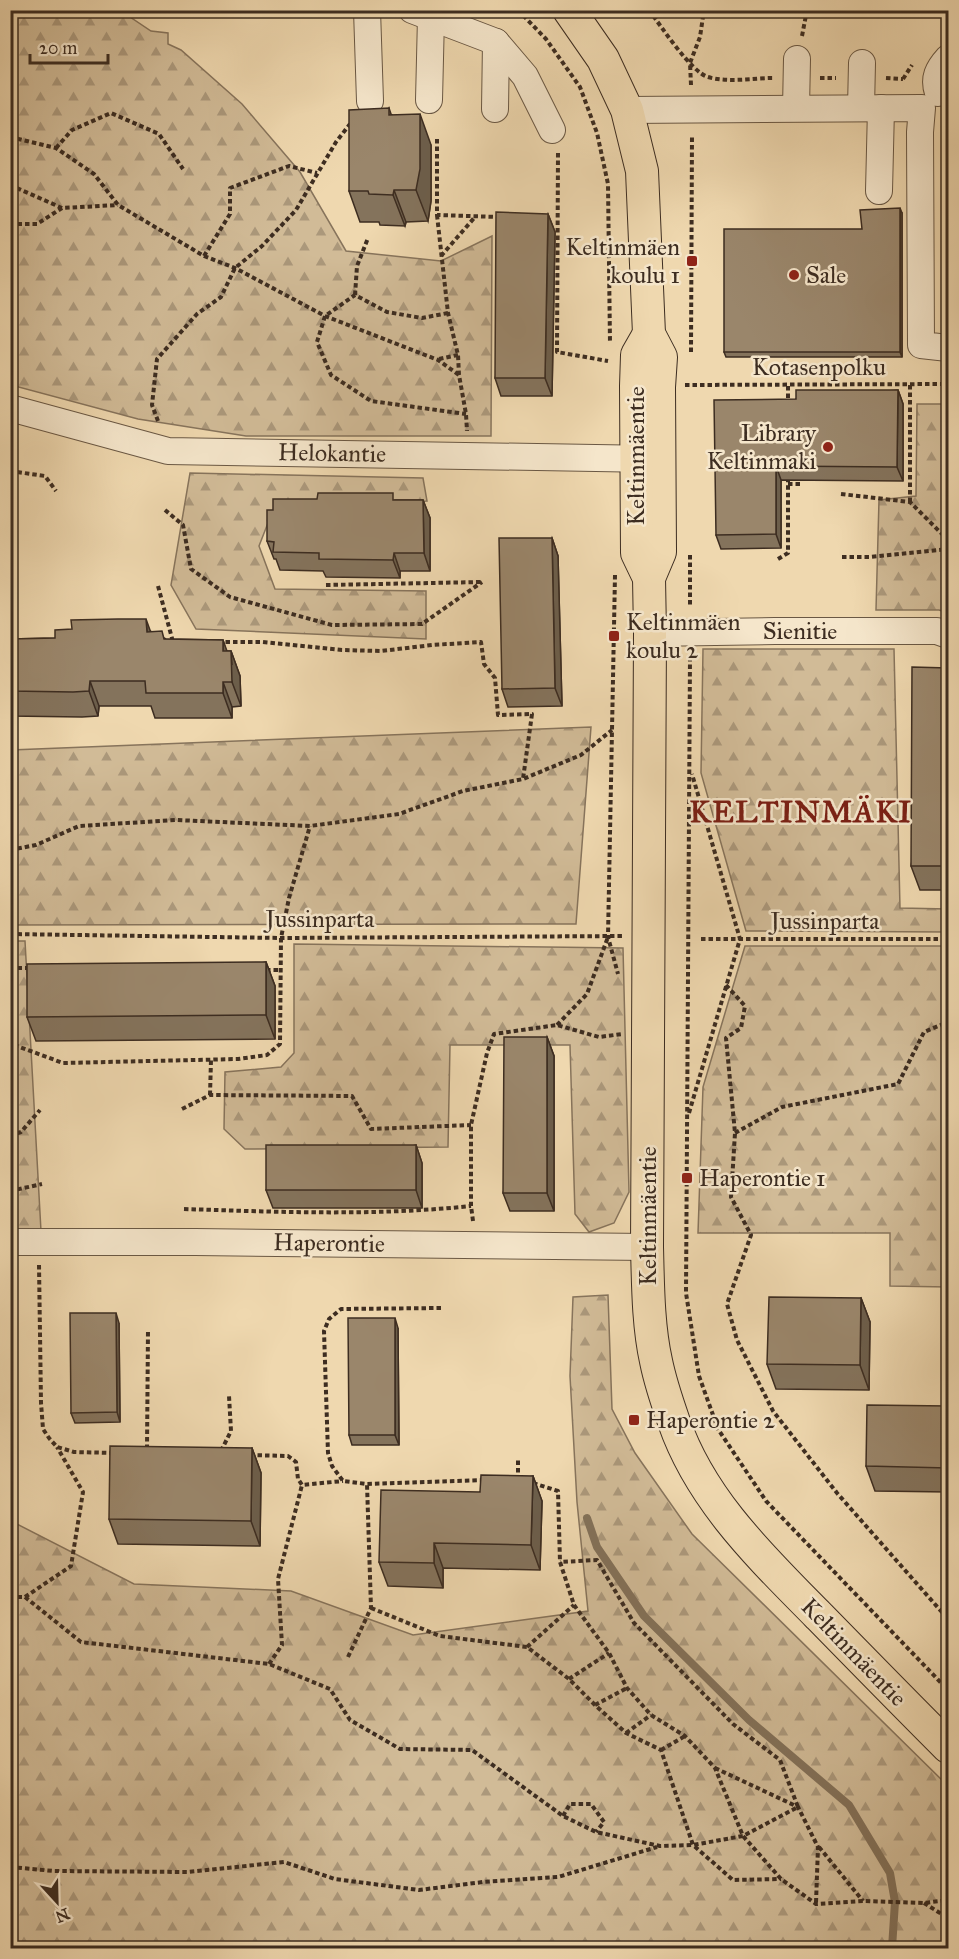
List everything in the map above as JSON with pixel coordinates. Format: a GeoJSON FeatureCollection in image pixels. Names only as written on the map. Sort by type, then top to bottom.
{"type":"FeatureCollection","features":[{"type":"Feature","properties":{"kind":"main road","name":"Keltinmäentie"},"geometry":{"type":"LineString","coordinates":[[569,10],[603,59],[627,110],[642,171],[649,334],[661,357],[648,459],[660,552],[649,578],[647,1247],[656,1360],[674,1423],[691,1462],[714,1500],[741,1534],[948,1747]]}},
{"type":"Feature","properties":{"kind":"street"},"geometry":{"type":"LineString","coordinates":[[367,10],[370,101]]}},
{"type":"Feature","properties":{"kind":"street"},"geometry":{"type":"LineString","coordinates":[[429,100],[421,14],[496,42],[525,76],[552,130]]}},
{"type":"Feature","properties":{"kind":"street"},"geometry":{"type":"LineString","coordinates":[[495,109],[496,42]]}},
{"type":"Feature","properties":{"kind":"street"},"geometry":{"type":"LineString","coordinates":[[948,58],[939,69],[935,83],[936,99],[920,132],[921,345],[948,348]]}},
{"type":"Feature","properties":{"kind":"street"},"geometry":{"type":"LineString","coordinates":[[796,108],[797,59]]}},
{"type":"Feature","properties":{"kind":"street"},"geometry":{"type":"LineString","coordinates":[[862,63],[871,108],[879,191]]}},
{"type":"Feature","properties":{"kind":"street"},"geometry":{"type":"LineString","coordinates":[[627,110],[871,108],[936,99]]}},
{"type":"Feature","properties":{"kind":"street","name":"Helokantie"},"geometry":{"type":"LineString","coordinates":[[10,408],[168,451],[648,459]]}},
{"type":"Feature","properties":{"kind":"street","name":"Sienitie"},"geometry":{"type":"LineString","coordinates":[[650,633],[937,631],[948,635]]}},
{"type":"Feature","properties":{"kind":"street","name":"Haperontie"},"geometry":{"type":"LineString","coordinates":[[10,1242],[647,1247]]}},
{"type":"Feature","properties":{"kind":"path"},"geometry":{"type":"LineString","coordinates":[[518,10],[546,39],[580,87],[597,133],[608,184],[610,349]]}},
{"type":"Feature","properties":{"kind":"path"},"geometry":{"type":"LineString","coordinates":[[649,10],[690,63],[700,38],[705,10]]}},
{"type":"Feature","properties":{"kind":"path"},"geometry":{"type":"LineString","coordinates":[[168,451],[152,405],[157,359],[197,314],[220,297],[235,268],[262,246],[296,210],[336,142],[370,101]]}},
{"type":"Feature","properties":{"kind":"path"},"geometry":{"type":"LineString","coordinates":[[691,354],[692,108]]}},
{"type":"Feature","properties":{"kind":"path"},"geometry":{"type":"LineString","coordinates":[[56,148],[72,130],[111,113],[159,134],[183,169]]}},
{"type":"Feature","properties":{"kind":"path"},"geometry":{"type":"LineString","coordinates":[[552,130],[558,148],[557,352],[610,361]]}},
{"type":"Feature","properties":{"kind":"path"},"geometry":{"type":"LineString","coordinates":[[10,137],[56,148],[94,174],[118,205],[204,256],[235,268],[325,316],[438,360],[459,375]]}},
{"type":"Feature","properties":{"kind":"path"},"geometry":{"type":"LineString","coordinates":[[437,139],[437,215],[440,257],[448,313],[458,355],[466,414],[468,455]]}},
{"type":"Feature","properties":{"kind":"path"},"geometry":{"type":"LineString","coordinates":[[204,256],[230,214],[230,188],[289,166],[318,173]]}},
{"type":"Feature","properties":{"kind":"path"},"geometry":{"type":"LineString","coordinates":[[10,185],[62,208],[118,205]]}},
{"type":"Feature","properties":{"kind":"path"},"geometry":{"type":"LineString","coordinates":[[10,224],[37,224],[62,208]]}},
{"type":"Feature","properties":{"kind":"path"},"geometry":{"type":"LineString","coordinates":[[437,215],[510,218]]}},
{"type":"Feature","properties":{"kind":"path"},"geometry":{"type":"LineString","coordinates":[[440,257],[475,216]]}},
{"type":"Feature","properties":{"kind":"path"},"geometry":{"type":"LineString","coordinates":[[355,295],[357,266],[368,238]]}},
{"type":"Feature","properties":{"kind":"path"},"geometry":{"type":"LineString","coordinates":[[355,295],[387,312],[422,318],[448,313]]}},
{"type":"Feature","properties":{"kind":"path"},"geometry":{"type":"LineString","coordinates":[[355,295],[325,316],[318,342],[331,375],[371,401],[466,414]]}},
{"type":"Feature","properties":{"kind":"path"},"geometry":{"type":"LineString","coordinates":[[438,360],[458,355]]}},
{"type":"Feature","properties":{"kind":"path","name":"Kotasenpolku"},"geometry":{"type":"LineString","coordinates":[[690,375],[690,385],[948,384]]}},
{"type":"Feature","properties":{"kind":"path"},"geometry":{"type":"LineString","coordinates":[[910,384],[910,502]]}},
{"type":"Feature","properties":{"kind":"path"},"geometry":{"type":"LineString","coordinates":[[788,386],[788,413]]}},
{"type":"Feature","properties":{"kind":"path"},"geometry":{"type":"LineString","coordinates":[[10,471],[45,476],[56,491]]}},
{"type":"Feature","properties":{"kind":"path"},"geometry":{"type":"LineString","coordinates":[[778,559],[788,553],[788,472]]}},
{"type":"Feature","properties":{"kind":"path"},"geometry":{"type":"LineString","coordinates":[[788,484],[803,484]]}},
{"type":"Feature","properties":{"kind":"path"},"geometry":{"type":"LineString","coordinates":[[841,494],[910,502],[948,540]]}},
{"type":"Feature","properties":{"kind":"path"},"geometry":{"type":"LineString","coordinates":[[165,510],[183,525],[191,569],[230,597],[332,625],[422,624],[482,582],[326,585]]}},
{"type":"Feature","properties":{"kind":"path"},"geometry":{"type":"LineString","coordinates":[[690,544],[686,1293],[699,1376],[718,1429],[766,1502],[948,1690]]}},
{"type":"Feature","properties":{"kind":"path"},"geometry":{"type":"LineString","coordinates":[[842,557],[869,557],[948,549]]}},
{"type":"Feature","properties":{"kind":"path"},"geometry":{"type":"LineString","coordinates":[[557,1025],[587,994],[608,937],[615,568]]}},
{"type":"Feature","properties":{"kind":"path"},"geometry":{"type":"LineString","coordinates":[[158,586],[173,642]]}},
{"type":"Feature","properties":{"kind":"path"},"geometry":{"type":"LineString","coordinates":[[162,642],[184,642]]}},
{"type":"Feature","properties":{"kind":"path"},"geometry":{"type":"LineString","coordinates":[[207,642],[262,642],[342,650],[381,651],[481,642],[484,664],[495,678],[498,715],[532,714],[523,779]]}},
{"type":"Feature","properties":{"kind":"path"},"geometry":{"type":"LineString","coordinates":[[10,850],[36,845],[79,826],[176,820],[310,826],[399,814],[463,791],[523,779],[581,755],[612,730]]}},
{"type":"Feature","properties":{"kind":"path"},"geometry":{"type":"LineString","coordinates":[[688,1119],[740,939],[690,768]]}},
{"type":"Feature","properties":{"kind":"path"},"geometry":{"type":"LineString","coordinates":[[10,1038],[18,1046],[63,1063],[238,1059],[267,1055],[280,1044],[281,938],[284,918],[310,826]]}},
{"type":"Feature","properties":{"kind":"path","name":"Jussinparta"},"geometry":{"type":"LineString","coordinates":[[10,934],[281,938],[630,936]]}},
{"type":"Feature","properties":{"kind":"path","name":"Jussinparta"},"geometry":{"type":"LineString","coordinates":[[701,939],[948,939]]}},
{"type":"Feature","properties":{"kind":"path"},"geometry":{"type":"LineString","coordinates":[[10,968],[34,968]]}},
{"type":"Feature","properties":{"kind":"path"},"geometry":{"type":"LineString","coordinates":[[257,970],[280,970]]}},
{"type":"Feature","properties":{"kind":"path"},"geometry":{"type":"LineString","coordinates":[[726,985],[745,1006],[741,1028],[726,1038],[735,1133],[731,1197],[751,1235],[727,1304],[737,1340],[773,1411],[837,1493],[948,1619]]}},
{"type":"Feature","properties":{"kind":"path"},"geometry":{"type":"LineString","coordinates":[[735,1133],[782,1107],[898,1084],[924,1032],[948,1022]]}},
{"type":"Feature","properties":{"kind":"path"},"geometry":{"type":"LineString","coordinates":[[476,1245],[471,1206],[471,1125],[494,1034],[557,1025],[599,1037],[633,1032],[648,1034]]}},
{"type":"Feature","properties":{"kind":"path"},"geometry":{"type":"LineString","coordinates":[[10,1054],[18,1046]]}},
{"type":"Feature","properties":{"kind":"path"},"geometry":{"type":"LineString","coordinates":[[210,1095],[211,1060]]}},
{"type":"Feature","properties":{"kind":"path"},"geometry":{"type":"LineString","coordinates":[[182,1109],[210,1095],[352,1096],[371,1129],[471,1125]]}},
{"type":"Feature","properties":{"kind":"path"},"geometry":{"type":"LineString","coordinates":[[10,1136],[21,1132],[40,1110]]}},
{"type":"Feature","properties":{"kind":"path"},"geometry":{"type":"LineString","coordinates":[[10,1191],[42,1184]]}},
{"type":"Feature","properties":{"kind":"path"},"geometry":{"type":"LineString","coordinates":[[184,1209],[298,1212],[438,1209],[471,1206]]}},
{"type":"Feature","properties":{"kind":"path"},"geometry":{"type":"LineString","coordinates":[[10,1597],[25,1597],[71,1566],[83,1492],[57,1447],[43,1429],[40,1403],[39,1261]]}},
{"type":"Feature","properties":{"kind":"path"},"geometry":{"type":"LineString","coordinates":[[343,1481],[332,1466],[328,1453],[324,1331],[329,1319],[341,1310],[441,1308]]}},
{"type":"Feature","properties":{"kind":"path"},"geometry":{"type":"LineString","coordinates":[[147,1453],[148,1330]]}},
{"type":"Feature","properties":{"kind":"path"},"geometry":{"type":"LineString","coordinates":[[228,1396],[231,1431],[219,1454],[231,1454]]}},
{"type":"Feature","properties":{"kind":"path"},"geometry":{"type":"LineString","coordinates":[[57,1447],[74,1452],[116,1453]]}},
{"type":"Feature","properties":{"kind":"path"},"geometry":{"type":"LineString","coordinates":[[243,1454],[288,1456],[296,1462],[298,1479],[302,1485],[278,1579],[282,1645],[269,1664]]}},
{"type":"Feature","properties":{"kind":"path"},"geometry":{"type":"LineString","coordinates":[[518,1460],[518,1478]]}},
{"type":"Feature","properties":{"kind":"path"},"geometry":{"type":"LineString","coordinates":[[506,1479],[518,1478],[558,1491],[560,1562],[574,1605],[609,1653],[627,1688],[651,1715],[685,1736],[715,1768],[743,1836],[781,1879],[816,1904],[863,1901],[924,1903],[948,1900]]}},
{"type":"Feature","properties":{"kind":"path"},"geometry":{"type":"LineString","coordinates":[[302,1485],[343,1481],[367,1484],[495,1479]]}},
{"type":"Feature","properties":{"kind":"path"},"geometry":{"type":"LineString","coordinates":[[348,1657],[371,1608],[367,1484]]}},
{"type":"Feature","properties":{"kind":"path"},"geometry":{"type":"LineString","coordinates":[[560,1562],[597,1560],[634,1623],[733,1724],[780,1760],[798,1807],[819,1847],[863,1901]]}},
{"type":"Feature","properties":{"kind":"path"},"geometry":{"type":"LineString","coordinates":[[25,1597],[81,1642],[269,1664],[330,1689],[350,1720],[400,1749],[472,1750],[563,1816],[596,1832],[660,1846],[693,1845],[743,1836],[798,1807]]}},
{"type":"Feature","properties":{"kind":"path"},"geometry":{"type":"LineString","coordinates":[[526,1647],[574,1605]]}},
{"type":"Feature","properties":{"kind":"path"},"geometry":{"type":"LineString","coordinates":[[371,1608],[440,1636],[526,1647],[569,1679],[626,1733],[661,1750],[693,1845],[733,1880],[781,1879]]}},
{"type":"Feature","properties":{"kind":"path"},"geometry":{"type":"LineString","coordinates":[[569,1679],[609,1653]]}},
{"type":"Feature","properties":{"kind":"path"},"geometry":{"type":"LineString","coordinates":[[595,1705],[627,1688]]}},
{"type":"Feature","properties":{"kind":"path"},"geometry":{"type":"LineString","coordinates":[[626,1733],[651,1715]]}},
{"type":"Feature","properties":{"kind":"path"},"geometry":{"type":"LineString","coordinates":[[661,1750],[685,1736]]}},
{"type":"Feature","properties":{"kind":"path"},"geometry":{"type":"LineString","coordinates":[[715,1768],[798,1807]]}},
{"type":"Feature","properties":{"kind":"path"},"geometry":{"type":"LineString","coordinates":[[563,1816],[570,1804],[591,1804],[604,1822],[596,1832]]}},
{"type":"Feature","properties":{"kind":"path"},"geometry":{"type":"LineString","coordinates":[[10,1867],[54,1872],[188,1872],[284,1862],[335,1879],[419,1890],[483,1882],[558,1877],[660,1846]]}},
{"type":"Feature","properties":{"kind":"path"},"geometry":{"type":"LineString","coordinates":[[816,1904],[819,1847]]}},
{"type":"Feature","properties":{"kind":"path"},"geometry":{"type":"LineString","coordinates":[[924,1903],[948,1918]]}},
{"type":"Feature","properties":{"kind":"green space"},"geometry":{"type":"Polygon","coordinates":[[[10,11],[121,11],[151,31],[168,33],[168,44],[181,50],[242,104],[300,172],[346,251],[441,261],[492,236],[491,436],[246,436],[138,419],[11,385],[10,11]]]}},
{"type":"Feature","properties":{"kind":"green space"},"geometry":{"type":"Polygon","coordinates":[[[917,404],[948,404],[948,613],[939,610],[876,610],[879,500],[916,496],[917,404]]]}},
{"type":"Feature","properties":{"kind":"green space"},"geometry":{"type":"Polygon","coordinates":[[[190,473],[423,478],[427,501],[275,505],[259,546],[275,589],[426,591],[426,639],[196,629],[171,585],[190,473]]]}},
{"type":"Feature","properties":{"kind":"green space"},"geometry":{"type":"Polygon","coordinates":[[[703,649],[894,649],[900,908],[948,909],[948,932],[746,931],[701,773],[703,649]]]}},
{"type":"Feature","properties":{"kind":"green space"},"geometry":{"type":"Polygon","coordinates":[[[591,727],[576,924],[11,925],[11,750],[591,727]]]}},
{"type":"Feature","properties":{"kind":"green space"},"geometry":{"type":"Polygon","coordinates":[[[11,941],[25,941],[41,1231],[11,1231],[11,941]]]}},
{"type":"Feature","properties":{"kind":"green space"},"geometry":{"type":"Polygon","coordinates":[[[294,944],[623,948],[629,1192],[614,1223],[589,1232],[575,1214],[570,1045],[450,1045],[448,1147],[245,1149],[224,1129],[225,1072],[281,1067],[294,1053],[294,944]]]}},
{"type":"Feature","properties":{"kind":"green space"},"geometry":{"type":"Polygon","coordinates":[[[745,946],[948,946],[948,1287],[890,1286],[890,1233],[698,1233],[703,1087],[745,946]]]}},
{"type":"Feature","properties":{"kind":"green space"},"geometry":{"type":"Polygon","coordinates":[[[608,1295],[612,1409],[635,1453],[692,1534],[948,1786],[948,1948],[11,1948],[11,1521],[134,1584],[291,1591],[413,1635],[588,1611],[577,1502],[570,1376],[573,1297],[608,1295]]]}},
{"type":"Feature","properties":{"kind":"building"},"geometry":{"type":"Polygon","coordinates":[[[389,108],[389,115],[420,114],[420,169],[416,190],[394,190],[393,195],[349,191],[349,110],[389,108]]]}},
{"type":"Feature","properties":{"kind":"building"},"geometry":{"type":"Polygon","coordinates":[[[900,208],[900,352],[724,352],[724,229],[862,229],[860,210],[900,208]]]}},
{"type":"Feature","properties":{"kind":"building"},"geometry":{"type":"Polygon","coordinates":[[[496,212],[548,214],[545,378],[495,378],[496,212]]]}},
{"type":"Feature","properties":{"kind":"building"},"geometry":{"type":"Polygon","coordinates":[[[796,390],[898,390],[897,467],[776,466],[776,534],[716,535],[714,400],[796,399],[796,390]]]}},
{"type":"Feature","properties":{"kind":"building"},"geometry":{"type":"Polygon","coordinates":[[[318,493],[393,493],[393,500],[423,500],[424,553],[394,553],[393,560],[319,559],[319,553],[273,552],[274,542],[267,541],[267,510],[273,510],[273,499],[317,499],[318,493]]]}},
{"type":"Feature","properties":{"kind":"building"},"geometry":{"type":"Polygon","coordinates":[[[499,538],[552,538],[555,688],[502,689],[499,538]]]}},
{"type":"Feature","properties":{"kind":"building"},"geometry":{"type":"Polygon","coordinates":[[[146,619],[147,632],[162,631],[164,639],[223,640],[223,651],[231,651],[232,682],[223,682],[223,693],[146,693],[145,681],[90,681],[89,691],[10,691],[10,639],[55,638],[55,630],[72,629],[71,620],[146,619]]]}},
{"type":"Feature","properties":{"kind":"building"},"geometry":{"type":"Polygon","coordinates":[[[912,667],[948,668],[948,866],[911,866],[912,667]]]}},
{"type":"Feature","properties":{"kind":"building"},"geometry":{"type":"Polygon","coordinates":[[[266,962],[266,1015],[27,1017],[27,964],[266,962]]]}},
{"type":"Feature","properties":{"kind":"building"},"geometry":{"type":"Polygon","coordinates":[[[504,1037],[547,1037],[547,1193],[503,1193],[504,1037]]]}},
{"type":"Feature","properties":{"kind":"building"},"geometry":{"type":"Polygon","coordinates":[[[266,1145],[416,1145],[416,1190],[266,1190],[266,1145]]]}},
{"type":"Feature","properties":{"kind":"building"},"geometry":{"type":"Polygon","coordinates":[[[769,1297],[861,1298],[860,1365],[767,1364],[769,1297]]]}},
{"type":"Feature","properties":{"kind":"building"},"geometry":{"type":"Polygon","coordinates":[[[70,1313],[116,1313],[117,1412],[71,1413],[70,1313]]]}},
{"type":"Feature","properties":{"kind":"building"},"geometry":{"type":"Polygon","coordinates":[[[348,1318],[395,1318],[395,1435],[349,1435],[348,1318]]]}},
{"type":"Feature","properties":{"kind":"building"},"geometry":{"type":"Polygon","coordinates":[[[867,1405],[948,1406],[948,1468],[866,1466],[867,1405]]]}},
{"type":"Feature","properties":{"kind":"building"},"geometry":{"type":"Polygon","coordinates":[[[110,1446],[252,1448],[251,1521],[109,1519],[110,1446]]]}},
{"type":"Feature","properties":{"kind":"building"},"geometry":{"type":"Polygon","coordinates":[[[481,1475],[533,1476],[531,1545],[434,1543],[434,1563],[379,1562],[381,1490],[480,1492],[481,1475]]]}},
{"type":"Feature","properties":{"kind":"waterway"},"geometry":{"type":"LineString","coordinates":[[587,1518],[597,1547],[644,1616],[749,1720],[849,1805],[890,1873],[895,1902],[892,1948]]}},
{"type":"Feature","properties":{"kind":"place","name":"Keltinmäen koulu 1"},"geometry":{"type":"Point","coordinates":[692,261]}},
{"type":"Feature","properties":{"kind":"place","name":"Sale"},"geometry":{"type":"Point","coordinates":[794,275]}},
{"type":"Feature","properties":{"kind":"place","name":"Library Keltinmaki"},"geometry":{"type":"Point","coordinates":[828,447]}},
{"type":"Feature","properties":{"kind":"place","name":"Keltinmäen koulu 2"},"geometry":{"type":"Point","coordinates":[614,636]}},
{"type":"Feature","properties":{"kind":"place","name":"Haperontie 1"},"geometry":{"type":"Point","coordinates":[687,1178]}},
{"type":"Feature","properties":{"kind":"place","name":"Haperontie 2"},"geometry":{"type":"Point","coordinates":[634,1420]}},
{"type":"Feature","properties":{"kind":"district","name":"KELTINMÄKI"},"geometry":{"type":"Point","coordinates":[801,812]}}]}
